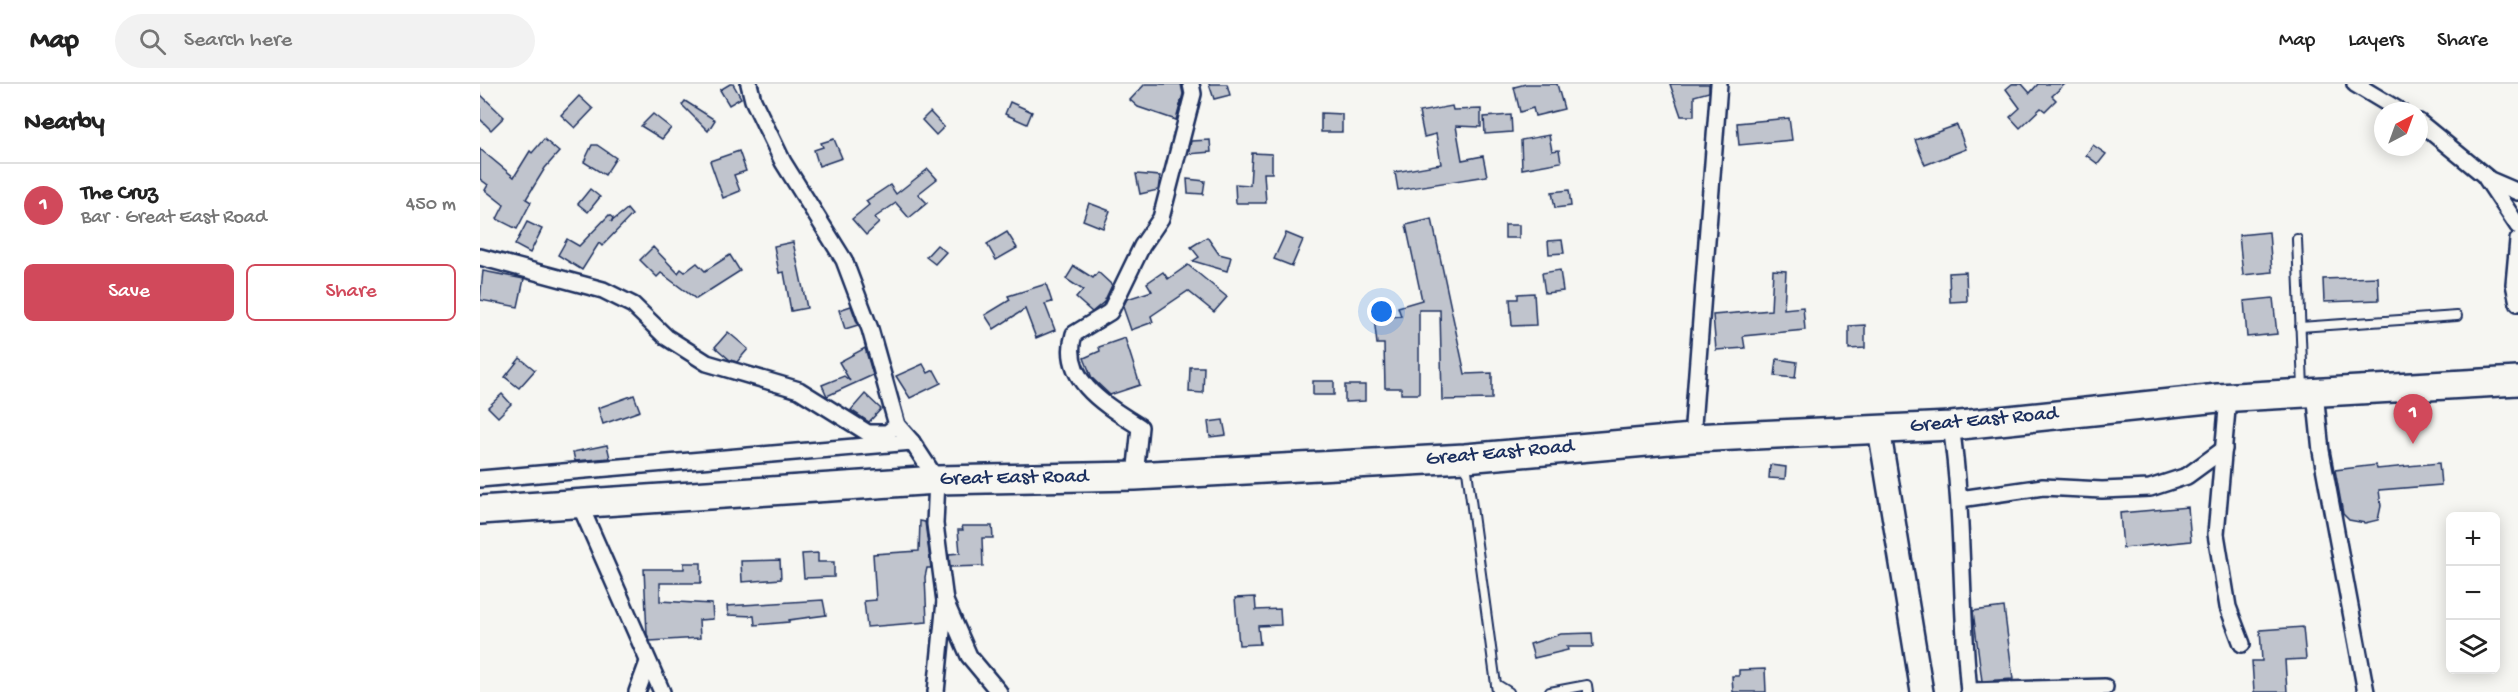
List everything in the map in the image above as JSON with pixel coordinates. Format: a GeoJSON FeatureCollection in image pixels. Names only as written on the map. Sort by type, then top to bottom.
{"type":"FeatureCollection","features":[{"type":"Feature","properties":{"kind":"highway","name":"Great East Road"},"geometry":{"type":"LineString","coordinates":[[480,510],[937,480],[1135,476],[1465,458],[1692,438],[1951,426],[2309,392],[2518,381]]}},
{"type":"Feature","properties":{"kind":"main road"},"geometry":{"type":"LineString","coordinates":[[1879,429],[1922,692]]}},
{"type":"Feature","properties":{"kind":"street"},"geometry":{"type":"LineString","coordinates":[[749,84],[753,100],[783,162],[844,260],[870,329],[897,425],[912,442],[937,480],[935,524],[945,601],[936,692]]}},
{"type":"Feature","properties":{"kind":"street"},"geometry":{"type":"LineString","coordinates":[[1135,476],[1140,427],[1094,397],[1076,372],[1071,353],[1072,342],[1074,334],[1110,312],[1142,246],[1161,218],[1194,94],[1191,84]]}},
{"type":"Feature","properties":{"kind":"street"},"geometry":{"type":"LineString","coordinates":[[1692,438],[1719,84]]}},
{"type":"Feature","properties":{"kind":"street"},"geometry":{"type":"LineString","coordinates":[[2355,84],[2385,102]]}},
{"type":"Feature","properties":{"kind":"street"},"geometry":{"type":"LineString","coordinates":[[2428,129],[2490,180],[2518,192]]}},
{"type":"Feature","properties":{"kind":"street"},"geometry":{"type":"LineString","coordinates":[[2482,174],[2518,225]]}},
{"type":"Feature","properties":{"kind":"street"},"geometry":{"type":"LineString","coordinates":[[2518,240],[2514,284],[2518,303]]}},
{"type":"Feature","properties":{"kind":"street"},"geometry":{"type":"LineString","coordinates":[[480,257],[603,290],[633,305],[666,337],[707,363],[799,390],[868,433],[887,433],[897,425]]}},
{"type":"Feature","properties":{"kind":"street"},"geometry":{"type":"LineString","coordinates":[[2309,392],[2366,692]]}},
{"type":"Feature","properties":{"kind":"street"},"geometry":{"type":"LineString","coordinates":[[2228,398],[2216,534],[2228,608],[2242,644]]}},
{"type":"Feature","properties":{"kind":"street"},"geometry":{"type":"LineString","coordinates":[[1951,426],[1960,499],[1963,632],[1969,691],[2105,687]]}},
{"type":"Feature","properties":{"kind":"street"},"geometry":{"type":"LineString","coordinates":[[480,479],[912,442]]}},
{"type":"Feature","properties":{"kind":"street"},"geometry":{"type":"LineString","coordinates":[[1960,499],[2043,487],[2102,490],[2150,488],[2187,476],[2224,449]]}},
{"type":"Feature","properties":{"kind":"street"},"geometry":{"type":"LineString","coordinates":[[579,503],[662,692]]}},
{"type":"Feature","properties":{"kind":"street"},"geometry":{"type":"LineString","coordinates":[[945,601],[969,656],[999,692]]}},
{"type":"Feature","properties":{"kind":"street"},"geometry":{"type":"LineString","coordinates":[[637,692],[648,662]]}},
{"type":"Feature","properties":{"kind":"lane"},"geometry":{"type":"LineString","coordinates":[[2297,239],[2300,327],[2309,392]]}},
{"type":"Feature","properties":{"kind":"lane"},"geometry":{"type":"LineString","coordinates":[[2300,327],[2457,316]]}},
{"type":"Feature","properties":{"kind":"lane"},"geometry":{"type":"LineString","coordinates":[[1465,458],[1496,688],[1509,692]]}},
{"type":"Feature","properties":{"kind":"lane"},"geometry":{"type":"LineString","coordinates":[[1550,692],[1587,685],[1588,692]]}},
{"type":"Feature","properties":{"kind":"building"},"geometry":{"type":"Polygon","coordinates":[[[733,84],[741,98],[729,105],[720,90],[733,84]]]}},
{"type":"Feature","properties":{"kind":"building"},"geometry":{"type":"Polygon","coordinates":[[[1145,84],[1181,84],[1183,94],[1176,120],[1138,107],[1130,100],[1145,84]]]}},
{"type":"Feature","properties":{"kind":"building"},"geometry":{"type":"Polygon","coordinates":[[[1209,84],[1227,84],[1230,95],[1214,99],[1209,84]]]}},
{"type":"Feature","properties":{"kind":"building"},"geometry":{"type":"Polygon","coordinates":[[[1526,84],[1557,84],[1564,109],[1535,116],[1533,108],[1520,112],[1514,87],[1526,84]]]}},
{"type":"Feature","properties":{"kind":"building"},"geometry":{"type":"Polygon","coordinates":[[[1670,84],[1709,84],[1709,92],[1694,96],[1694,116],[1681,116],[1670,84]]]}},
{"type":"Feature","properties":{"kind":"building"},"geometry":{"type":"Polygon","coordinates":[[[2012,84],[2022,84],[2030,93],[2038,84],[2065,84],[2052,96],[2056,100],[2045,111],[2041,108],[2020,128],[2010,117],[2020,108],[2006,89],[2012,84]]]}},
{"type":"Feature","properties":{"kind":"building"},"geometry":{"type":"Polygon","coordinates":[[[480,94],[504,117],[491,130],[480,119],[480,94]]]}},
{"type":"Feature","properties":{"kind":"building"},"geometry":{"type":"Polygon","coordinates":[[[579,96],[593,109],[575,128],[561,115],[579,96]]]}},
{"type":"Feature","properties":{"kind":"building"},"geometry":{"type":"Polygon","coordinates":[[[685,101],[715,120],[708,131],[682,105],[685,101]]]}},
{"type":"Feature","properties":{"kind":"building"},"geometry":{"type":"Polygon","coordinates":[[[1010,102],[1032,112],[1027,124],[1005,114],[1010,102]]]}},
{"type":"Feature","properties":{"kind":"building"},"geometry":{"type":"Polygon","coordinates":[[[1452,106],[1453,110],[1481,109],[1481,127],[1456,126],[1462,160],[1483,156],[1487,176],[1398,190],[1395,172],[1441,164],[1436,134],[1424,137],[1419,112],[1452,106]]]}},
{"type":"Feature","properties":{"kind":"building"},"geometry":{"type":"Polygon","coordinates":[[[930,112],[944,127],[936,135],[922,120],[930,112]]]}},
{"type":"Feature","properties":{"kind":"building"},"geometry":{"type":"Polygon","coordinates":[[[1321,113],[1342,114],[1342,132],[1321,132],[1321,113]]]}},
{"type":"Feature","properties":{"kind":"building"},"geometry":{"type":"Polygon","coordinates":[[[653,114],[671,128],[662,139],[641,126],[653,114]]]}},
{"type":"Feature","properties":{"kind":"building"},"geometry":{"type":"Polygon","coordinates":[[[1511,115],[1512,132],[1485,134],[1484,117],[1511,115]]]}},
{"type":"Feature","properties":{"kind":"building"},"geometry":{"type":"Polygon","coordinates":[[[1789,118],[1792,140],[1739,145],[1737,123],[1789,118]]]}},
{"type":"Feature","properties":{"kind":"building"},"geometry":{"type":"Polygon","coordinates":[[[1957,125],[1966,149],[1925,165],[1915,140],[1957,125]]]}},
{"type":"Feature","properties":{"kind":"building"},"geometry":{"type":"Polygon","coordinates":[[[1549,135],[1552,151],[1559,150],[1561,162],[1522,169],[1521,140],[1549,135]]]}},
{"type":"Feature","properties":{"kind":"building"},"geometry":{"type":"Polygon","coordinates":[[[544,139],[559,152],[545,168],[526,199],[531,202],[517,229],[497,219],[504,205],[485,190],[488,185],[480,179],[480,149],[514,177],[530,151],[532,153],[544,139]]]}},
{"type":"Feature","properties":{"kind":"building"},"geometry":{"type":"Polygon","coordinates":[[[834,139],[842,158],[819,166],[814,150],[823,147],[821,143],[834,139]]]}},
{"type":"Feature","properties":{"kind":"building"},"geometry":{"type":"Polygon","coordinates":[[[1210,140],[1211,152],[1188,154],[1191,141],[1210,140]]]}},
{"type":"Feature","properties":{"kind":"building"},"geometry":{"type":"Polygon","coordinates":[[[592,145],[597,145],[616,158],[605,175],[584,162],[592,145]]]}},
{"type":"Feature","properties":{"kind":"building"},"geometry":{"type":"Polygon","coordinates":[[[2093,145],[2106,154],[2098,164],[2086,155],[2093,145]]]}},
{"type":"Feature","properties":{"kind":"building"},"geometry":{"type":"Polygon","coordinates":[[[739,151],[746,171],[734,175],[740,191],[723,198],[710,161],[739,151]]]}},
{"type":"Feature","properties":{"kind":"building"},"geometry":{"type":"Polygon","coordinates":[[[1252,153],[1272,154],[1272,173],[1264,173],[1266,203],[1236,203],[1235,184],[1250,185],[1252,153]]]}},
{"type":"Feature","properties":{"kind":"building"},"geometry":{"type":"Polygon","coordinates":[[[928,169],[937,179],[918,194],[927,203],[909,218],[896,203],[874,218],[879,223],[866,235],[852,219],[869,205],[866,201],[890,185],[896,194],[928,169]]]}},
{"type":"Feature","properties":{"kind":"building"},"geometry":{"type":"Polygon","coordinates":[[[1136,174],[1160,176],[1158,190],[1140,194],[1136,174]]]}},
{"type":"Feature","properties":{"kind":"building"},"geometry":{"type":"Polygon","coordinates":[[[1187,179],[1205,181],[1203,194],[1188,193],[1187,179]]]}},
{"type":"Feature","properties":{"kind":"building"},"geometry":{"type":"Polygon","coordinates":[[[590,189],[600,197],[588,212],[578,204],[590,189]]]}},
{"type":"Feature","properties":{"kind":"building"},"geometry":{"type":"Polygon","coordinates":[[[1569,190],[1571,206],[1555,208],[1552,192],[1569,190]]]}},
{"type":"Feature","properties":{"kind":"building"},"geometry":{"type":"Polygon","coordinates":[[[1089,203],[1110,211],[1103,228],[1083,220],[1089,203]]]}},
{"type":"Feature","properties":{"kind":"building"},"geometry":{"type":"Polygon","coordinates":[[[627,209],[632,215],[602,246],[599,243],[582,270],[558,255],[567,239],[579,246],[609,215],[613,218],[611,222],[627,209]]]}},
{"type":"Feature","properties":{"kind":"building"},"geometry":{"type":"Polygon","coordinates":[[[1432,219],[1465,374],[1492,373],[1492,399],[1442,400],[1440,310],[1419,310],[1419,394],[1401,394],[1401,388],[1385,388],[1384,344],[1377,344],[1374,318],[1401,316],[1398,307],[1422,300],[1406,225],[1432,219]]]}},
{"type":"Feature","properties":{"kind":"building"},"geometry":{"type":"Polygon","coordinates":[[[527,222],[542,229],[530,253],[515,245],[527,222]]]}},
{"type":"Feature","properties":{"kind":"building"},"geometry":{"type":"Polygon","coordinates":[[[1505,225],[1519,225],[1519,238],[1505,238],[1505,225]]]}},
{"type":"Feature","properties":{"kind":"building"},"geometry":{"type":"Polygon","coordinates":[[[1007,232],[1017,248],[996,260],[987,244],[1007,232]]]}},
{"type":"Feature","properties":{"kind":"building"},"geometry":{"type":"Polygon","coordinates":[[[2269,232],[2272,272],[2243,275],[2239,235],[2269,232]]]}},
{"type":"Feature","properties":{"kind":"building"},"geometry":{"type":"Polygon","coordinates":[[[1286,233],[1303,240],[1292,266],[1274,259],[1286,233]]]}},
{"type":"Feature","properties":{"kind":"building"},"geometry":{"type":"Polygon","coordinates":[[[1207,237],[1219,254],[1231,257],[1227,271],[1193,261],[1199,257],[1191,247],[1207,237]]]}},
{"type":"Feature","properties":{"kind":"building"},"geometry":{"type":"Polygon","coordinates":[[[1562,240],[1564,253],[1549,254],[1548,241],[1562,240]]]}},
{"type":"Feature","properties":{"kind":"building"},"geometry":{"type":"Polygon","coordinates":[[[793,242],[807,308],[791,311],[784,272],[779,273],[774,246],[793,242]]]}},
{"type":"Feature","properties":{"kind":"building"},"geometry":{"type":"Polygon","coordinates":[[[937,245],[946,252],[935,264],[926,257],[937,245]]]}},
{"type":"Feature","properties":{"kind":"building"},"geometry":{"type":"Polygon","coordinates":[[[653,247],[678,273],[681,269],[685,272],[697,263],[705,271],[730,255],[740,271],[696,299],[661,273],[657,277],[640,260],[653,247]]]}},
{"type":"Feature","properties":{"kind":"building"},"geometry":{"type":"Polygon","coordinates":[[[1188,265],[1227,297],[1214,312],[1188,291],[1151,316],[1153,322],[1131,330],[1123,307],[1127,299],[1152,291],[1147,283],[1163,272],[1168,279],[1188,265]]]}},
{"type":"Feature","properties":{"kind":"building"},"geometry":{"type":"Polygon","coordinates":[[[1074,266],[1093,278],[1098,272],[1112,285],[1104,302],[1092,312],[1076,298],[1083,290],[1066,279],[1074,266]]]}},
{"type":"Feature","properties":{"kind":"building"},"geometry":{"type":"Polygon","coordinates":[[[1560,270],[1563,291],[1545,293],[1542,273],[1560,270]]]}},
{"type":"Feature","properties":{"kind":"building"},"geometry":{"type":"Polygon","coordinates":[[[1773,270],[1786,271],[1784,309],[1803,307],[1805,330],[1743,336],[1745,348],[1716,350],[1713,315],[1771,310],[1773,270]]]}},
{"type":"Feature","properties":{"kind":"building"},"geometry":{"type":"Polygon","coordinates":[[[483,271],[524,279],[518,307],[480,300],[483,271]]]}},
{"type":"Feature","properties":{"kind":"building"},"geometry":{"type":"Polygon","coordinates":[[[1966,272],[1967,301],[1950,302],[1949,273],[1966,272]]]}},
{"type":"Feature","properties":{"kind":"building"},"geometry":{"type":"Polygon","coordinates":[[[2378,277],[2379,300],[2324,302],[2323,279],[2378,277]]]}},
{"type":"Feature","properties":{"kind":"building"},"geometry":{"type":"Polygon","coordinates":[[[1046,284],[1052,302],[1045,304],[1055,330],[1036,338],[1025,309],[994,329],[985,315],[1010,300],[1008,296],[1046,284]]]}},
{"type":"Feature","properties":{"kind":"building"},"geometry":{"type":"Polygon","coordinates":[[[1534,293],[1536,325],[1512,326],[1510,299],[1518,299],[1518,294],[1534,293]]]}},
{"type":"Feature","properties":{"kind":"building"},"geometry":{"type":"Polygon","coordinates":[[[2273,298],[2277,334],[2247,337],[2244,301],[2273,298]]]}},
{"type":"Feature","properties":{"kind":"building"},"geometry":{"type":"Polygon","coordinates":[[[851,306],[858,325],[845,329],[839,310],[851,306]]]}},
{"type":"Feature","properties":{"kind":"building"},"geometry":{"type":"Polygon","coordinates":[[[1865,325],[1865,348],[1849,349],[1849,326],[1865,325]]]}},
{"type":"Feature","properties":{"kind":"building"},"geometry":{"type":"Polygon","coordinates":[[[728,332],[748,349],[737,362],[730,360],[715,347],[728,332]]]}},
{"type":"Feature","properties":{"kind":"building"},"geometry":{"type":"Polygon","coordinates":[[[1125,338],[1140,385],[1110,395],[1092,378],[1084,358],[1100,351],[1099,347],[1125,338]]]}},
{"type":"Feature","properties":{"kind":"building"},"geometry":{"type":"Polygon","coordinates":[[[865,348],[873,375],[827,396],[822,385],[844,376],[850,381],[839,362],[865,348]]]}},
{"type":"Feature","properties":{"kind":"building"},"geometry":{"type":"Polygon","coordinates":[[[520,358],[535,370],[519,388],[505,377],[520,358]]]}},
{"type":"Feature","properties":{"kind":"building"},"geometry":{"type":"Polygon","coordinates":[[[1777,359],[1797,362],[1795,378],[1775,376],[1777,359]]]}},
{"type":"Feature","properties":{"kind":"building"},"geometry":{"type":"Polygon","coordinates":[[[923,364],[928,373],[934,370],[941,383],[910,398],[896,376],[923,364]]]}},
{"type":"Feature","properties":{"kind":"building"},"geometry":{"type":"Polygon","coordinates":[[[1190,367],[1204,367],[1203,393],[1189,392],[1190,367]]]}},
{"type":"Feature","properties":{"kind":"building"},"geometry":{"type":"Polygon","coordinates":[[[1313,381],[1334,381],[1334,395],[1313,395],[1313,381]]]}},
{"type":"Feature","properties":{"kind":"building"},"geometry":{"type":"Polygon","coordinates":[[[1345,385],[1365,385],[1365,401],[1345,402],[1345,385]]]}},
{"type":"Feature","properties":{"kind":"building"},"geometry":{"type":"Polygon","coordinates":[[[502,394],[511,404],[498,417],[488,407],[502,394]]]}},
{"type":"Feature","properties":{"kind":"building"},"geometry":{"type":"Polygon","coordinates":[[[865,394],[881,409],[869,422],[851,410],[865,394]]]}},
{"type":"Feature","properties":{"kind":"building"},"geometry":{"type":"Polygon","coordinates":[[[634,395],[640,411],[603,424],[598,408],[634,395]]]}},
{"type":"Feature","properties":{"kind":"building"},"geometry":{"type":"Polygon","coordinates":[[[1223,420],[1226,435],[1210,437],[1208,422],[1223,420]]]}},
{"type":"Feature","properties":{"kind":"building"},"geometry":{"type":"Polygon","coordinates":[[[607,445],[610,458],[575,461],[573,452],[607,445]]]}},
{"type":"Feature","properties":{"kind":"building"},"geometry":{"type":"Polygon","coordinates":[[[2439,463],[2441,485],[2379,490],[2381,506],[2378,520],[2365,523],[2349,520],[2343,514],[2335,470],[2376,465],[2377,469],[2439,463]]]}},
{"type":"Feature","properties":{"kind":"building"},"geometry":{"type":"Polygon","coordinates":[[[1770,465],[1786,467],[1785,479],[1769,478],[1770,465]]]}},
{"type":"Feature","properties":{"kind":"building"},"geometry":{"type":"Polygon","coordinates":[[[2188,507],[2191,541],[2123,548],[2120,513],[2188,507]]]}},
{"type":"Feature","properties":{"kind":"building"},"geometry":{"type":"Polygon","coordinates":[[[920,521],[925,522],[931,568],[927,568],[925,577],[927,622],[867,627],[864,601],[876,600],[873,554],[919,551],[920,521]]]}},
{"type":"Feature","properties":{"kind":"building"},"geometry":{"type":"Polygon","coordinates":[[[962,526],[992,526],[993,538],[982,538],[983,566],[950,567],[949,554],[960,553],[958,530],[963,530],[962,526]]]}},
{"type":"Feature","properties":{"kind":"building"},"geometry":{"type":"Polygon","coordinates":[[[818,553],[818,562],[834,562],[834,577],[804,578],[802,554],[818,553]]]}},
{"type":"Feature","properties":{"kind":"building"},"geometry":{"type":"Polygon","coordinates":[[[780,560],[781,579],[742,582],[741,561],[780,560]]]}},
{"type":"Feature","properties":{"kind":"building"},"geometry":{"type":"Polygon","coordinates":[[[684,563],[701,563],[701,583],[660,583],[660,601],[712,604],[713,619],[699,620],[700,638],[650,641],[647,634],[644,569],[684,569],[684,563]]]}},
{"type":"Feature","properties":{"kind":"building"},"geometry":{"type":"Polygon","coordinates":[[[1255,597],[1256,610],[1280,609],[1281,625],[1258,626],[1260,644],[1239,645],[1235,598],[1255,597]]]}},
{"type":"Feature","properties":{"kind":"building"},"geometry":{"type":"Polygon","coordinates":[[[823,600],[826,615],[755,625],[754,616],[728,615],[727,606],[823,600]]]}},
{"type":"Feature","properties":{"kind":"building"},"geometry":{"type":"Polygon","coordinates":[[[2004,607],[2013,679],[1982,681],[1973,611],[2004,607]]]}},
{"type":"Feature","properties":{"kind":"building"},"geometry":{"type":"Polygon","coordinates":[[[2303,627],[2306,659],[2285,660],[2287,692],[2254,692],[2252,661],[2262,661],[2260,630],[2303,627]]]}},
{"type":"Feature","properties":{"kind":"building"},"geometry":{"type":"Polygon","coordinates":[[[1592,633],[1593,647],[1567,647],[1568,650],[1534,658],[1530,644],[1561,634],[1592,633]]]}},
{"type":"Feature","properties":{"kind":"building"},"geometry":{"type":"Polygon","coordinates":[[[1765,669],[1766,692],[1733,692],[1732,676],[1739,676],[1739,670],[1765,669]]]}},
{"type":"Feature","properties":{"kind":"place","name":"The Cruz"},"geometry":{"type":"Point","coordinates":[2413,444]}}]}
